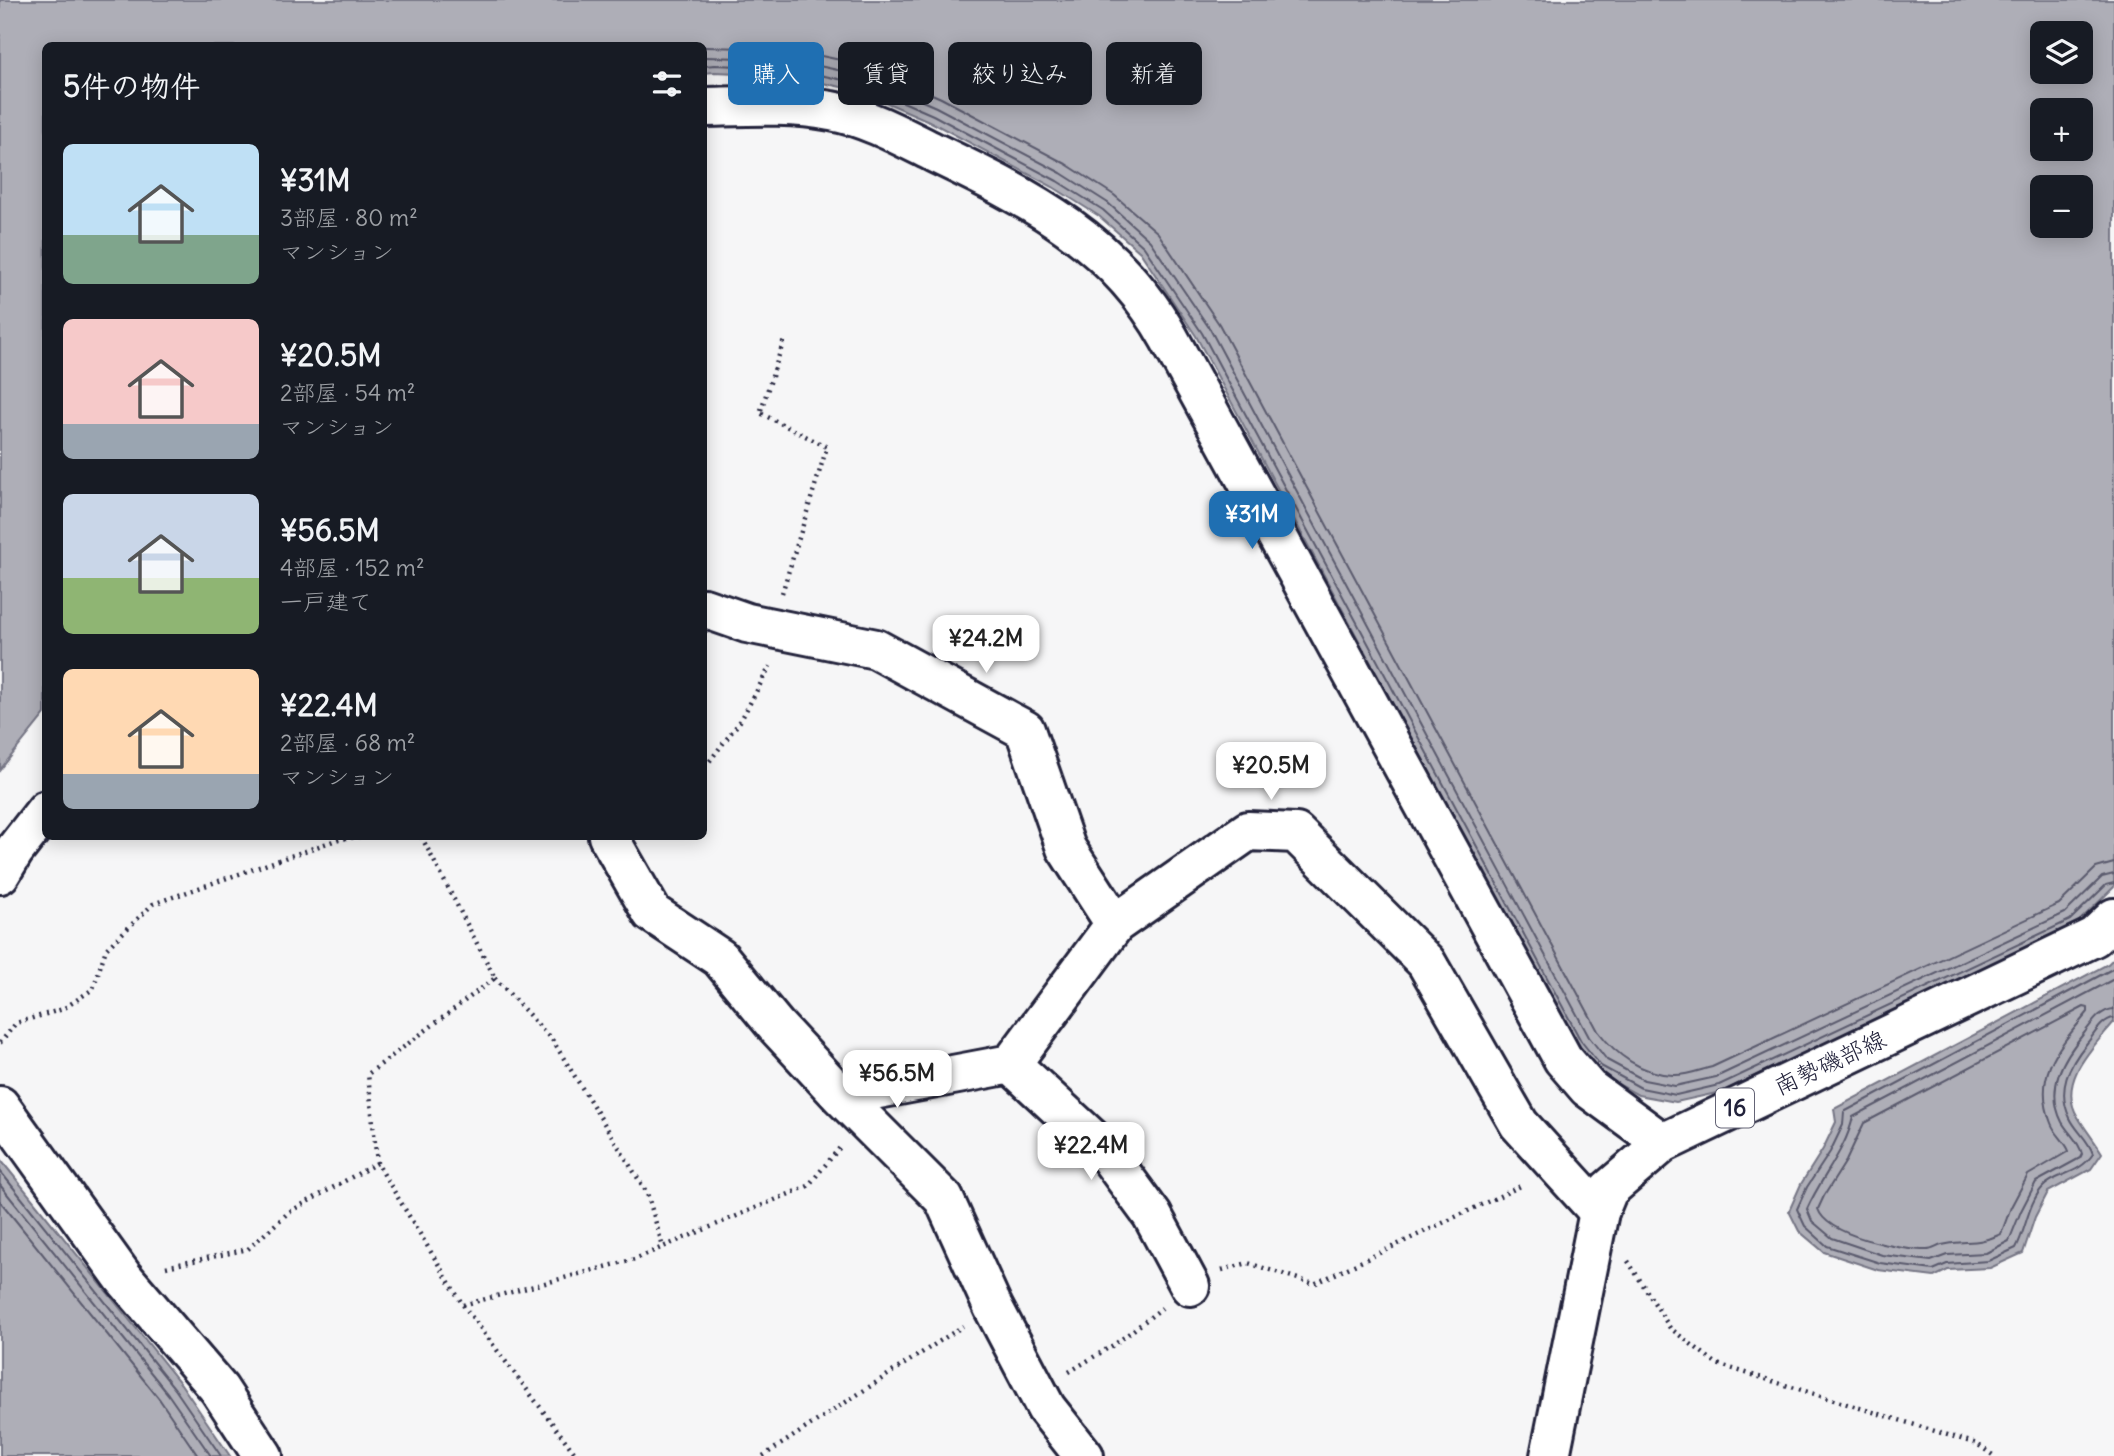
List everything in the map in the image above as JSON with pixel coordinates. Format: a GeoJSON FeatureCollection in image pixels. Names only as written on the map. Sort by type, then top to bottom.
{"type":"FeatureCollection","features":[{"type":"Feature","properties":{"kind":"street"},"geometry":{"type":"LineString","coordinates":[[707,107],[803,107],[834,111],[890,131],[1014,191],[1065,224],[1125,274],[1152,307],[1164,327],[1563,1059],[1588,1088],[1664,1143]]}},
{"type":"Feature","properties":{"kind":"street"},"geometry":{"type":"LineString","coordinates":[[707,609],[780,629],[876,649],[1025,730],[1066,848],[1115,924]]}},
{"type":"Feature","properties":{"kind":"street"},"geometry":{"type":"LineString","coordinates":[[0,874],[42,815]]}},
{"type":"Feature","properties":{"kind":"street"},"geometry":{"type":"LineString","coordinates":[[852,1107],[1011,1064],[1115,924],[1248,831],[1296,833],[1426,962],[1519,1124],[1599,1212]]}},
{"type":"Feature","properties":{"kind":"street"},"geometry":{"type":"LineString","coordinates":[[610,840],[652,913],[720,958],[776,1026],[944,1199],[993,1307],[1046,1408],[1084,1456]]}},
{"type":"Feature","properties":{"kind":"street","name":"南勢磯部線"},"geometry":{"type":"LineString","coordinates":[[1550,1456],[1599,1212],[1608,1190],[1664,1143],[2094,937],[2114,918]]}},
{"type":"Feature","properties":{"kind":"street"},"geometry":{"type":"LineString","coordinates":[[1011,1064],[1105,1151],[1152,1215],[1190,1286]]}},
{"type":"Feature","properties":{"kind":"street"},"geometry":{"type":"LineString","coordinates":[[0,1106],[123,1277],[219,1389],[262,1456]]}},
{"type":"Feature","properties":{"kind":"path"},"geometry":{"type":"LineString","coordinates":[[707,763],[741,720],[780,629],[827,447],[760,413],[785,337]]}},
{"type":"Feature","properties":{"kind":"path"},"geometry":{"type":"LineString","coordinates":[[0,1043],[16,1023],[63,1009],[93,989],[106,948],[153,904],[336,840]]}},
{"type":"Feature","properties":{"kind":"path"},"geometry":{"type":"LineString","coordinates":[[423,840],[495,978],[553,1041],[647,1193],[663,1247]]}},
{"type":"Feature","properties":{"kind":"path"},"geometry":{"type":"LineString","coordinates":[[495,978],[368,1074],[377,1163],[464,1305],[577,1456]]}},
{"type":"Feature","properties":{"kind":"path"},"geometry":{"type":"LineString","coordinates":[[464,1305],[635,1259],[808,1186],[852,1107]]}},
{"type":"Feature","properties":{"kind":"path"},"geometry":{"type":"LineString","coordinates":[[123,1277],[248,1249],[289,1212],[377,1163]]}},
{"type":"Feature","properties":{"kind":"path"},"geometry":{"type":"LineString","coordinates":[[1038,1391],[1115,1344],[1205,1275],[1248,1263],[1314,1284],[1559,1168]]}},
{"type":"Feature","properties":{"kind":"path"},"geometry":{"type":"LineString","coordinates":[[1599,1212],[1670,1328],[1717,1364],[1935,1430],[1977,1444],[1994,1456]]}},
{"type":"Feature","properties":{"kind":"path"},"geometry":{"type":"LineString","coordinates":[[763,1456],[993,1307]]}},
{"type":"Feature","properties":{"kind":"water"},"geometry":{"type":"Polygon","coordinates":[[[0,0],[2114,0],[2114,887],[2074,926],[1721,1092],[1676,1102],[1638,1095],[1596,1072],[1576,1046],[1196,336],[1140,252],[1099,216],[1053,187],[929,121],[892,105],[934,105],[934,42],[838,42],[838,86],[824,83],[824,42],[728,42],[728,73],[707,73],[707,42],[42,42],[42,718],[0,770],[0,0]]]}},
{"type":"Feature","properties":{"kind":"water"},"geometry":{"type":"Polygon","coordinates":[[[2114,958],[2114,1022],[2080,1066],[2071,1091],[2072,1104],[2078,1117],[2102,1153],[2091,1169],[2048,1192],[2035,1217],[2023,1253],[1990,1268],[1948,1270],[1934,1277],[1878,1270],[1824,1252],[1799,1231],[1789,1211],[1836,1122],[1834,1109],[2108,964],[2114,958]]]}},
{"type":"Feature","properties":{"kind":"water"},"geometry":{"type":"Polygon","coordinates":[[[0,1159],[181,1384],[230,1456],[0,1456],[0,1159]]]}}]}
